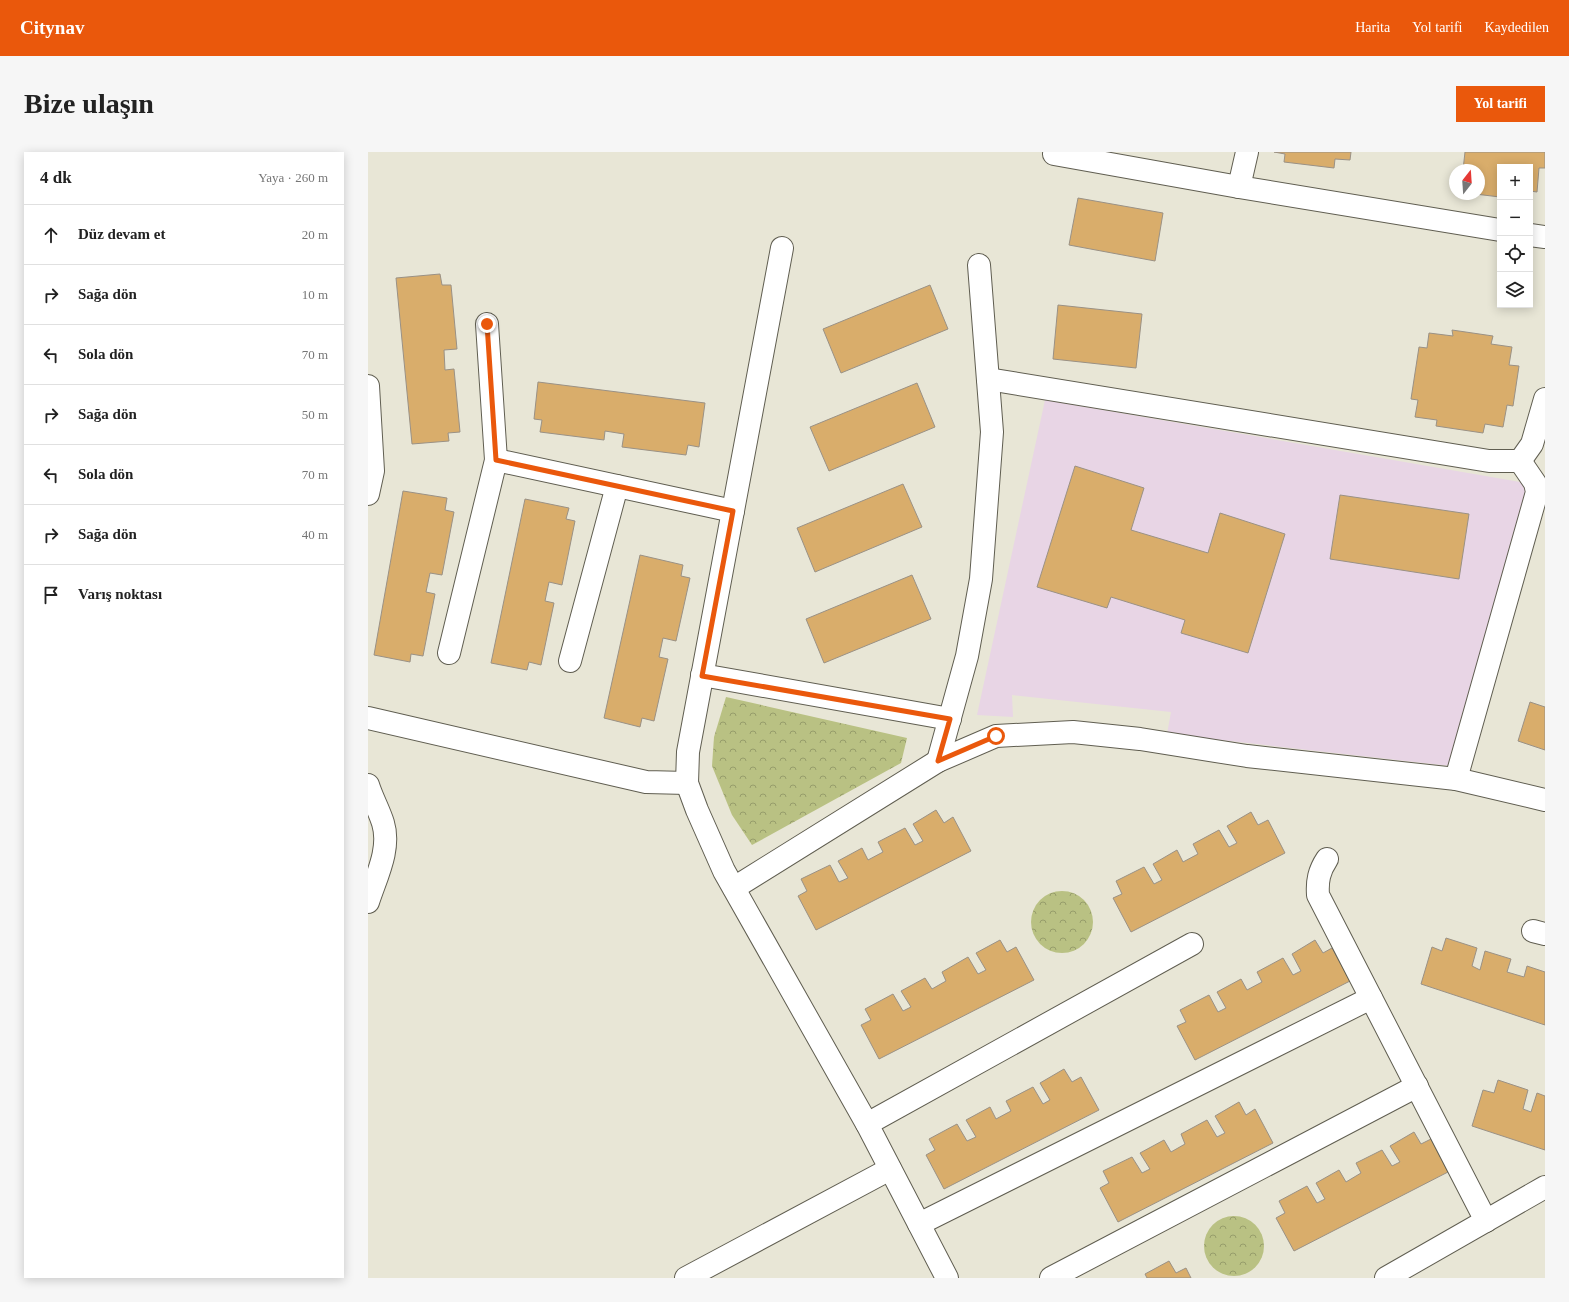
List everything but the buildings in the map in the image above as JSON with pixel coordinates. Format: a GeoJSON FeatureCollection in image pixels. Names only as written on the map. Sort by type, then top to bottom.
{"type":"FeatureCollection","features":[{"type":"Feature","properties":{"kind":"street"},"geometry":{"type":"LineString","coordinates":[[1239,187],[1247,152]]}},
{"type":"Feature","properties":{"kind":"street"},"geometry":{"type":"LineString","coordinates":[[1054,154],[1239,187],[1497,230]]}},
{"type":"Feature","properties":{"kind":"street"},"geometry":{"type":"LineString","coordinates":[[1533,235],[1545,237]]}},
{"type":"Feature","properties":{"kind":"street"},"geometry":{"type":"LineString","coordinates":[[782,248],[688,752],[687,783],[724,871],[867,1124],[947,1278]]}},
{"type":"Feature","properties":{"kind":"street"},"geometry":{"type":"LineString","coordinates":[[938,761],[967,656],[981,579],[992,432],[979,265]]}},
{"type":"Feature","properties":{"kind":"street"},"geometry":{"type":"LineString","coordinates":[[449,653],[496,460],[487,324]]}},
{"type":"Feature","properties":{"kind":"street"},"geometry":{"type":"LineString","coordinates":[[988,379],[1489,461],[1520,461]]}},
{"type":"Feature","properties":{"kind":"street"},"geometry":{"type":"LineString","coordinates":[[368,386],[373,471],[368,494]]}},
{"type":"Feature","properties":{"kind":"street"},"geometry":{"type":"LineString","coordinates":[[1520,461],[1532,444],[1545,399]]}},
{"type":"Feature","properties":{"kind":"street"},"geometry":{"type":"LineString","coordinates":[[496,460],[733,511]]}},
{"type":"Feature","properties":{"kind":"street"},"geometry":{"type":"LineString","coordinates":[[1456,779],[1537,492],[1535,483],[1520,461]]}},
{"type":"Feature","properties":{"kind":"street"},"geometry":{"type":"LineString","coordinates":[[570,661],[617,486]]}},
{"type":"Feature","properties":{"kind":"street"},"geometry":{"type":"LineString","coordinates":[[702,676],[950,719]]}},
{"type":"Feature","properties":{"kind":"street"},"geometry":{"type":"LineString","coordinates":[[368,718],[646,782],[687,783]]}},
{"type":"Feature","properties":{"kind":"street"},"geometry":{"type":"LineString","coordinates":[[734,888],[938,761],[996,736],[1073,732],[1140,739],[1247,756],[1456,779],[1545,800]]}},
{"type":"Feature","properties":{"kind":"street"},"geometry":{"type":"LineString","coordinates":[[368,785],[383,824],[385,845],[368,902]]}},
{"type":"Feature","properties":{"kind":"street"},"geometry":{"type":"LineString","coordinates":[[1327,859],[1321,868],[1318,877],[1318,895],[1486,1221]]}},
{"type":"Feature","properties":{"kind":"street"},"geometry":{"type":"LineString","coordinates":[[867,1124],[1192,944]]}},
{"type":"Feature","properties":{"kind":"street"},"geometry":{"type":"LineString","coordinates":[[919,1224],[1371,998]]}},
{"type":"Feature","properties":{"kind":"street"},"geometry":{"type":"LineString","coordinates":[[1051,1278],[1417,1086]]}},
{"type":"Feature","properties":{"kind":"street"},"geometry":{"type":"LineString","coordinates":[[686,1278],[890,1169]]}},
{"type":"Feature","properties":{"kind":"street"},"geometry":{"type":"LineString","coordinates":[[1386,1278],[1545,1187]]}},
{"type":"Feature","properties":{"kind":"shaded area"},"geometry":{"type":"Polygon","coordinates":[[[1045,400],[1544,486],[1459,767],[1167,734],[1171,712],[1012,695],[1013,717],[977,715],[1045,400]]]}},
{"type":"Feature","properties":{"kind":"green space"},"geometry":{"type":"Polygon","coordinates":[[[726,697],[907,738],[901,763],[752,845],[732,815],[712,766],[714,737],[726,697]]]}},
{"type":"Feature","properties":{"kind":"green space"},"geometry":{"type":"Polygon","coordinates":[[[1062,891],[1074,894],[1084,900],[1090,910],[1093,922],[1090,934],[1084,944],[1074,950],[1062,953],[1050,950],[1040,944],[1034,934],[1031,922],[1034,910],[1040,900],[1050,894],[1062,891]]]}},
{"type":"Feature","properties":{"kind":"green space"},"geometry":{"type":"Polygon","coordinates":[[[1228,1216],[1240,1216],[1251,1221],[1259,1229],[1264,1240],[1262,1258],[1251,1271],[1240,1276],[1228,1276],[1217,1271],[1209,1263],[1204,1252],[1204,1240],[1209,1229],[1217,1221],[1228,1216]]]}},
{"type":"Feature","properties":{"kind":"route"},"geometry":{"type":"LineString","coordinates":[[487,324],[496,460],[733,511],[702,676],[950,719],[938,761],[996,736]]}}]}
